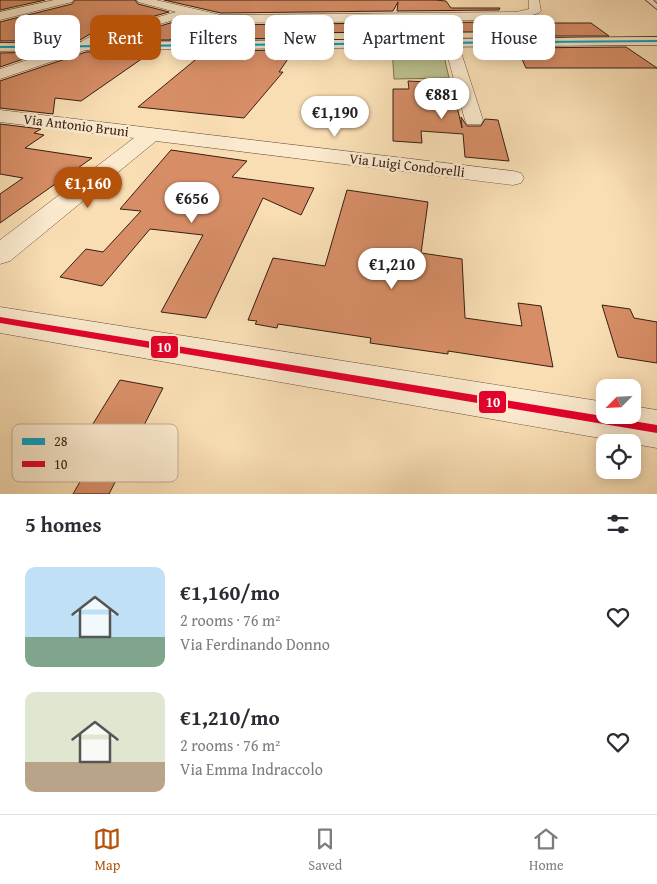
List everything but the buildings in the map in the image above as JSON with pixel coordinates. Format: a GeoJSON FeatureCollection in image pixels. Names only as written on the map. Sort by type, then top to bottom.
{"type":"FeatureCollection","features":[{"type":"Feature","properties":{"kind":"street"},"geometry":{"type":"LineString","coordinates":[[0,16],[68,0]]}},
{"type":"Feature","properties":{"kind":"street"},"geometry":{"type":"LineString","coordinates":[[142,0],[221,19],[265,19]]}},
{"type":"Feature","properties":{"kind":"street"},"geometry":{"type":"LineString","coordinates":[[463,17],[516,16],[535,11],[534,0]]}},
{"type":"Feature","properties":{"kind":"street"},"geometry":{"type":"LineString","coordinates":[[0,74],[84,46],[96,39],[222,4]]}},
{"type":"Feature","properties":{"kind":"street"},"geometry":{"type":"LineString","coordinates":[[334,16],[357,4],[365,15]]}},
{"type":"Feature","properties":{"kind":"street"},"geometry":{"type":"LineString","coordinates":[[463,42],[657,41]]}},
{"type":"Feature","properties":{"kind":"street"},"geometry":{"type":"LineString","coordinates":[[0,47],[344,43]]}},
{"type":"Feature","properties":{"kind":"street"},"geometry":{"type":"LineString","coordinates":[[457,60],[474,120]]}},
{"type":"Feature","properties":{"kind":"street","name":"Via Antonio Bruni"},"geometry":{"type":"LineString","coordinates":[[0,116],[152,134]]}},
{"type":"Feature","properties":{"kind":"street"},"geometry":{"type":"LineString","coordinates":[[0,254],[152,134]]}},
{"type":"Feature","properties":{"kind":"street","name":"Via Luigi Condorelli"},"geometry":{"type":"LineString","coordinates":[[152,134],[513,178]]}},
{"type":"Feature","properties":{"kind":"street"},"geometry":{"type":"LineString","coordinates":[[0,320],[657,429]]}},
{"type":"Feature","properties":{"kind":"lane"},"geometry":{"type":"LineString","coordinates":[[649,0],[657,8]]}},
{"type":"Feature","properties":{"kind":"green space"},"geometry":{"type":"Polygon","coordinates":[[[393,60],[445,60],[449,78],[394,79],[393,60]]]}},
{"type":"Feature","properties":{"kind":"transit line","name":"28"},"geometry":{"type":"LineString","coordinates":[[0,47],[657,41]]}},
{"type":"Feature","properties":{"kind":"transit line","name":"10"},"geometry":{"type":"LineString","coordinates":[[0,320],[657,429]]}}]}
